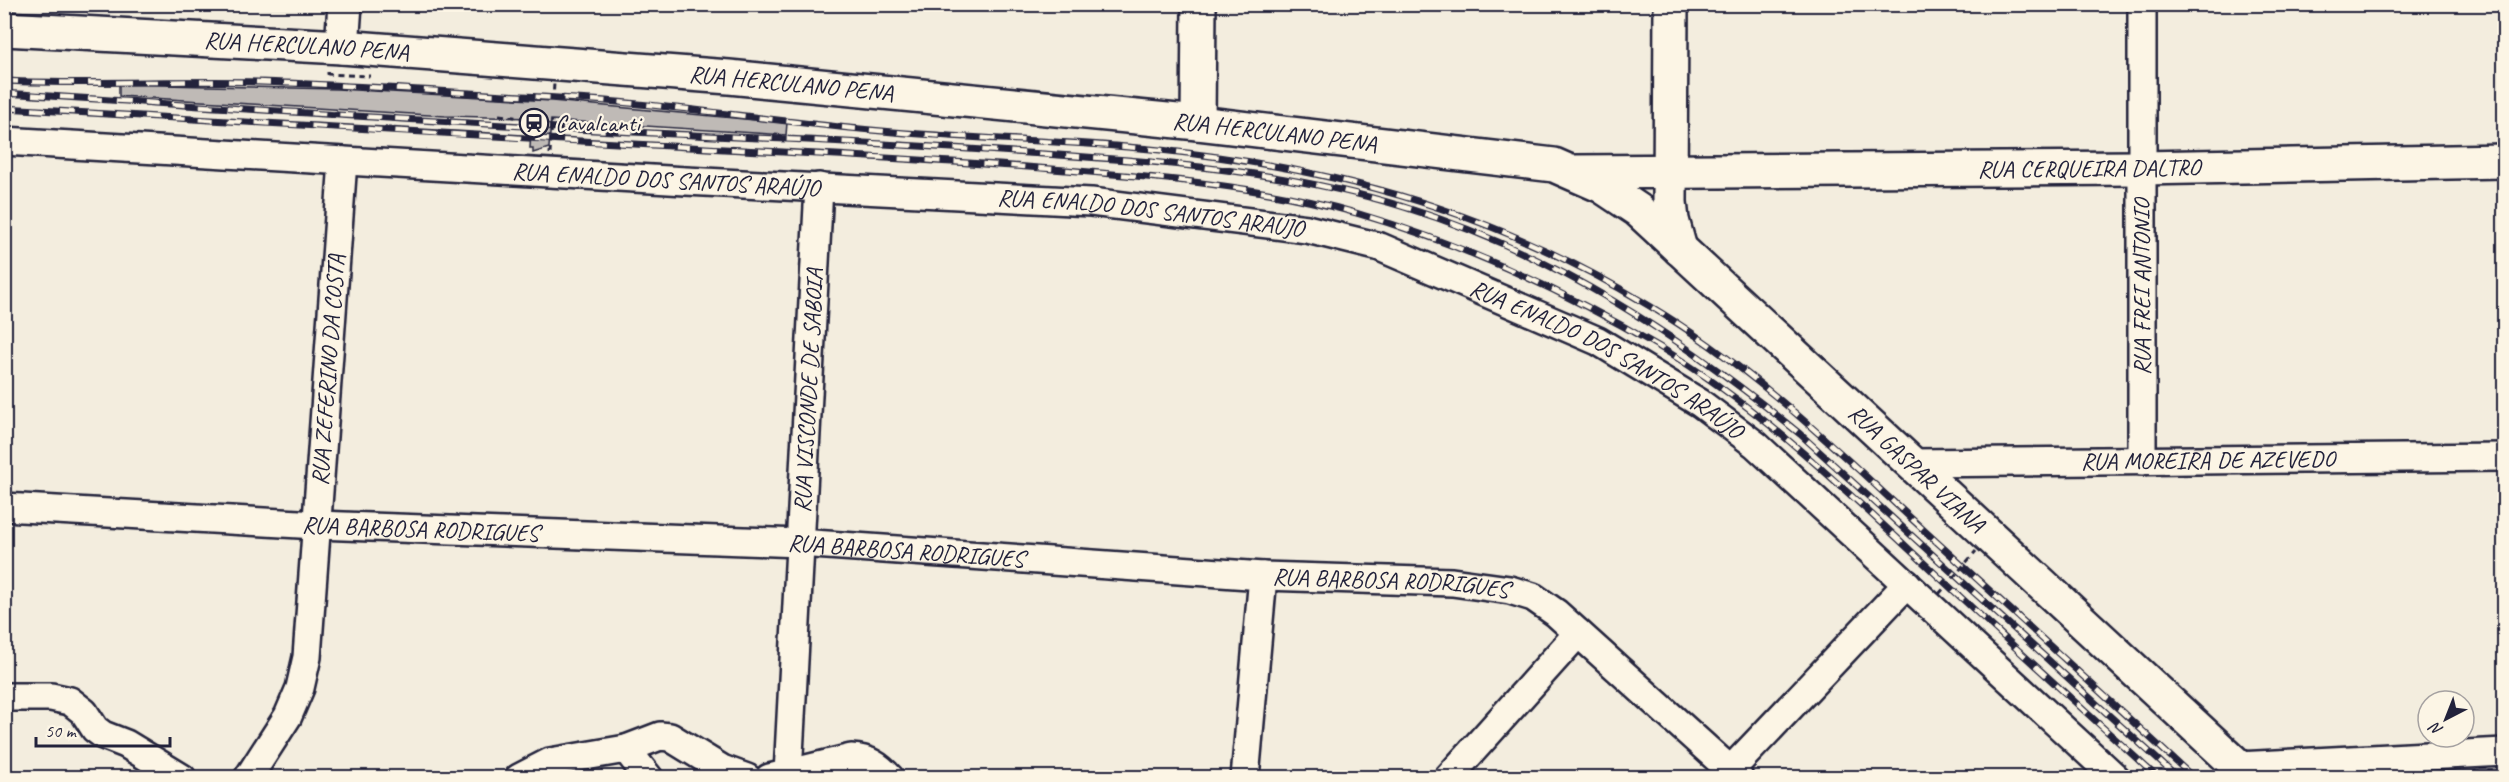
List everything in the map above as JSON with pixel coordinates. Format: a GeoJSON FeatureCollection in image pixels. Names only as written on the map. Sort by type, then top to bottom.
{"type":"FeatureCollection","features":[{"type":"Feature","properties":{"kind":"main road"},"geometry":{"type":"LineString","coordinates":[[342,47],[345,4]]}},
{"type":"Feature","properties":{"kind":"main road"},"geometry":{"type":"LineString","coordinates":[[1198,123],[1199,4]]}},
{"type":"Feature","properties":{"kind":"main road"},"geometry":{"type":"LineString","coordinates":[[1671,4],[1672,220],[1680,249]]}},
{"type":"Feature","properties":{"kind":"main road","name":"RUA HERCULANO PENA"},"geometry":{"type":"LineString","coordinates":[[4,29],[342,47],[729,77],[1198,123],[1534,161],[1574,172]]}},
{"type":"Feature","properties":{"kind":"main road","name":"RUA CERQUEIRA DALTRO"},"geometry":{"type":"LineString","coordinates":[[1574,172],[2142,168],[2505,161]]}},
{"type":"Feature","properties":{"kind":"main road","name":"RUA GASPAR VIANA"},"geometry":{"type":"LineString","coordinates":[[1574,172],[1602,186],[1633,206],[2244,772]]}},
{"type":"Feature","properties":{"kind":"street","name":"RUA FREI ANTONIO"},"geometry":{"type":"LineString","coordinates":[[2142,4],[2142,461]]}},
{"type":"Feature","properties":{"kind":"street","name":"RUA ENALDO DOS SANTOS ARAÚJO"},"geometry":{"type":"LineString","coordinates":[[4,141],[1091,202],[1307,229],[1380,247],[1429,266],[1598,341],[1700,403],[1756,446],[2116,777]]}},
{"type":"Feature","properties":{"kind":"street","name":"RUA ZEFERINO DA COSTA"},"geometry":{"type":"LineString","coordinates":[[248,777],[288,716],[300,688],[311,622],[343,161]]}},
{"type":"Feature","properties":{"kind":"street","name":"RUA VISCONDE DE SABOIA"},"geometry":{"type":"LineString","coordinates":[[778,776],[799,543],[819,188]]}},
{"type":"Feature","properties":{"kind":"street","name":"RUA MOREIRA DE AZEVEDO"},"geometry":{"type":"LineString","coordinates":[[1912,464],[2505,457]]}},
{"type":"Feature","properties":{"kind":"street","name":"RUA BARBOSA RODRIGUES"},"geometry":{"type":"LineString","coordinates":[[4,507],[317,525],[799,543],[1263,576],[1452,582],[1510,590],[1533,597],[1556,613],[1731,775]]}},
{"type":"Feature","properties":{"kind":"street"},"geometry":{"type":"LineString","coordinates":[[1245,777],[1263,576]]}},
{"type":"Feature","properties":{"kind":"street"},"geometry":{"type":"LineString","coordinates":[[1731,775],[1907,584]]}},
{"type":"Feature","properties":{"kind":"street"},"geometry":{"type":"LineString","coordinates":[[1449,777],[1578,633]]}},
{"type":"Feature","properties":{"kind":"street"},"geometry":{"type":"LineString","coordinates":[[4,697],[51,697],[70,701],[84,712],[95,729],[103,735],[126,744],[182,777]]}},
{"type":"Feature","properties":{"kind":"street"},"geometry":{"type":"LineString","coordinates":[[519,777],[550,762],[626,749],[660,736],[670,737],[722,769],[747,777]]}},
{"type":"Feature","properties":{"kind":"street"},"geometry":{"type":"LineString","coordinates":[[626,749],[649,777]]}},
{"type":"Feature","properties":{"kind":"street"},"geometry":{"type":"LineString","coordinates":[[2244,772],[2505,752]]}},
{"type":"Feature","properties":{"kind":"street"},"geometry":{"type":"LineString","coordinates":[[778,776],[824,762],[851,758],[865,759],[878,765],[890,777]]}},
{"type":"Feature","properties":{"kind":"path"},"geometry":{"type":"LineString","coordinates":[[553,101],[554,83]]}},
{"type":"Feature","properties":{"kind":"path"},"geometry":{"type":"LineString","coordinates":[[498,115],[552,121],[550,154]]}},
{"type":"Feature","properties":{"kind":"path"},"geometry":{"type":"LineString","coordinates":[[1939,594],[1976,551]]}},
{"type":"Feature","properties":{"kind":"building"},"geometry":{"type":"Polygon","coordinates":[[[119,84],[337,89],[552,101],[787,123],[786,135],[551,120],[549,148],[533,153],[533,148],[530,148],[532,118],[445,116],[119,96],[119,84]]]}},
{"type":"Feature","properties":{"kind":"railway"},"geometry":{"type":"LineString","coordinates":[[4,81],[258,82],[599,100],[882,131],[1092,144],[1218,157],[1332,178],[1441,208],[1546,250],[1597,276],[1648,305],[1723,355],[1827,441],[2194,778]]}},
{"type":"Feature","properties":{"kind":"railway"},"geometry":{"type":"LineString","coordinates":[[4,93],[644,133],[890,144],[1135,161],[1271,177],[1316,185],[1404,207],[1459,226],[1564,273],[1662,331],[1709,364],[1800,434],[2178,778]]}},
{"type":"Feature","properties":{"kind":"railway"},"geometry":{"type":"LineString","coordinates":[[4,108],[877,157],[1102,173],[1212,184],[1285,196],[1396,225],[1473,254],[1548,287],[1622,325],[1696,370],[1805,454],[2158,778]]}},
{"type":"Feature","properties":{"kind":"place","name":"Cavalcanti"},"geometry":{"type":"Point","coordinates":[534,123]}}]}
